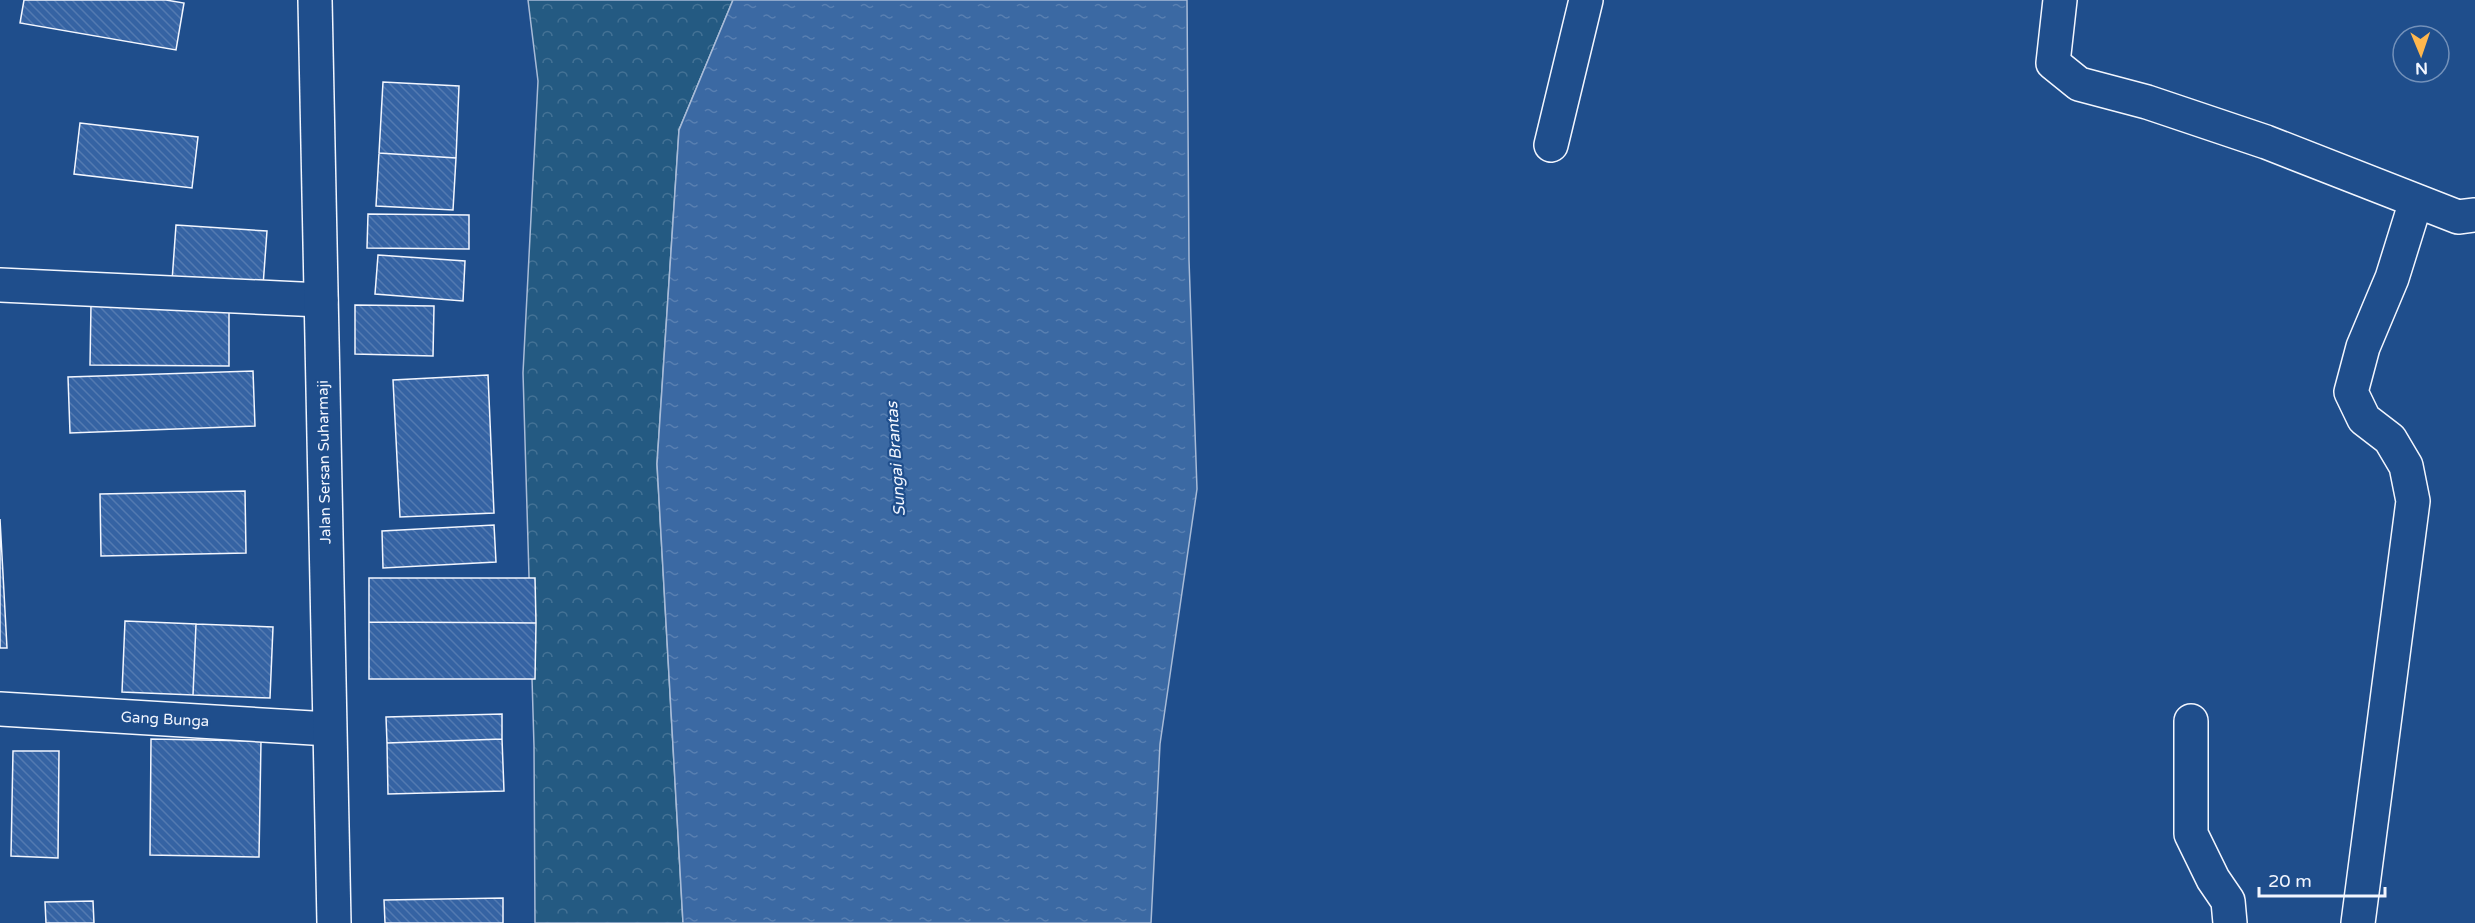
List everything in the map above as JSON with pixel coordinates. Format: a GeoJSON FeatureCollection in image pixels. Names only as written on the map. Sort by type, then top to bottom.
{"type":"FeatureCollection","features":[{"type":"Feature","properties":{"kind":"main road","name":"Jalan Sersan Suharmaji"},"geometry":{"type":"LineString","coordinates":[[315,0],[334,923]]}},
{"type":"Feature","properties":{"kind":"main road"},"geometry":{"type":"LineString","coordinates":[[1551,145],[1586,0]]}},
{"type":"Feature","properties":{"kind":"main road"},"geometry":{"type":"LineString","coordinates":[[2060,0],[2053,63],[2079,84],[2147,102],[2266,142],[2458,218],[2475,215]]}},
{"type":"Feature","properties":{"kind":"main road"},"geometry":{"type":"LineString","coordinates":[[2358,923],[2413,501],[2406,466],[2390,439],[2364,419],[2351,392],[2363,347],[2392,278],[2416,201]]}},
{"type":"Feature","properties":{"kind":"main road"},"geometry":{"type":"LineString","coordinates":[[0,285],[321,300]]}},
{"type":"Feature","properties":{"kind":"main road","name":"Gang Bunga"},"geometry":{"type":"LineString","coordinates":[[0,709],[329,729]]}},
{"type":"Feature","properties":{"kind":"main road"},"geometry":{"type":"LineString","coordinates":[[2191,720],[2191,834],[2213,879],[2228,901],[2230,923]]}},
{"type":"Feature","properties":{"kind":"green space"},"geometry":{"type":"Polygon","coordinates":[[[528,0],[733,0],[679,130],[657,464],[683,923],[535,923],[534,746],[523,373],[538,81],[528,0]]]}},
{"type":"Feature","properties":{"kind":"water","name":"Sungai Brantas"},"geometry":{"type":"Polygon","coordinates":[[[733,0],[1187,0],[1189,260],[1197,489],[1160,744],[1151,923],[683,923],[657,464],[679,130],[733,0]]]}},
{"type":"Feature","properties":{"kind":"building"},"geometry":{"type":"Polygon","coordinates":[[[24,0],[166,0],[184,3],[176,50],[20,23],[24,0]]]}},
{"type":"Feature","properties":{"kind":"building"},"geometry":{"type":"Polygon","coordinates":[[[383,82],[459,86],[456,158],[379,153],[383,82]]]}},
{"type":"Feature","properties":{"kind":"building"},"geometry":{"type":"Polygon","coordinates":[[[80,123],[198,137],[192,188],[74,174],[80,123]]]}},
{"type":"Feature","properties":{"kind":"building"},"geometry":{"type":"Polygon","coordinates":[[[379,153],[456,158],[453,210],[376,206],[379,153]]]}},
{"type":"Feature","properties":{"kind":"building"},"geometry":{"type":"Polygon","coordinates":[[[368,214],[469,215],[469,249],[367,248],[368,214]]]}},
{"type":"Feature","properties":{"kind":"building"},"geometry":{"type":"Polygon","coordinates":[[[176,225],[267,231],[263,286],[172,281],[176,225]]]}},
{"type":"Feature","properties":{"kind":"building"},"geometry":{"type":"Polygon","coordinates":[[[378,255],[465,261],[463,301],[375,294],[378,255]]]}},
{"type":"Feature","properties":{"kind":"building"},"geometry":{"type":"Polygon","coordinates":[[[91,304],[229,306],[229,366],[90,365],[91,304]]]}},
{"type":"Feature","properties":{"kind":"building"},"geometry":{"type":"Polygon","coordinates":[[[355,305],[434,306],[433,356],[355,354],[355,305]]]}},
{"type":"Feature","properties":{"kind":"building"},"geometry":{"type":"Polygon","coordinates":[[[253,371],[255,426],[70,433],[68,377],[253,371]]]}},
{"type":"Feature","properties":{"kind":"building"},"geometry":{"type":"Polygon","coordinates":[[[488,375],[494,513],[400,517],[393,380],[488,375]]]}},
{"type":"Feature","properties":{"kind":"building"},"geometry":{"type":"Polygon","coordinates":[[[245,491],[246,553],[101,556],[100,494],[245,491]]]}},
{"type":"Feature","properties":{"kind":"building"},"geometry":{"type":"Polygon","coordinates":[[[0,519],[7,648],[0,648],[0,519]]]}},
{"type":"Feature","properties":{"kind":"building"},"geometry":{"type":"Polygon","coordinates":[[[494,525],[496,562],[383,568],[382,531],[494,525]]]}},
{"type":"Feature","properties":{"kind":"building"},"geometry":{"type":"Polygon","coordinates":[[[369,578],[535,578],[536,623],[369,622],[369,578]]]}},
{"type":"Feature","properties":{"kind":"building"},"geometry":{"type":"Polygon","coordinates":[[[125,621],[196,624],[193,695],[122,692],[125,621]]]}},
{"type":"Feature","properties":{"kind":"building"},"geometry":{"type":"Polygon","coordinates":[[[369,622],[536,623],[535,679],[369,679],[369,622]]]}},
{"type":"Feature","properties":{"kind":"building"},"geometry":{"type":"Polygon","coordinates":[[[196,624],[273,627],[270,698],[193,695],[196,624]]]}},
{"type":"Feature","properties":{"kind":"building"},"geometry":{"type":"Polygon","coordinates":[[[502,714],[502,739],[387,743],[386,717],[502,714]]]}},
{"type":"Feature","properties":{"kind":"building"},"geometry":{"type":"Polygon","coordinates":[[[151,739],[261,741],[259,857],[150,855],[151,739]]]}},
{"type":"Feature","properties":{"kind":"building"},"geometry":{"type":"Polygon","coordinates":[[[502,739],[504,791],[388,794],[387,743],[502,739]]]}},
{"type":"Feature","properties":{"kind":"building"},"geometry":{"type":"Polygon","coordinates":[[[13,751],[59,751],[58,858],[11,856],[13,751]]]}},
{"type":"Feature","properties":{"kind":"building"},"geometry":{"type":"Polygon","coordinates":[[[503,898],[503,923],[385,923],[384,900],[503,898]]]}},
{"type":"Feature","properties":{"kind":"building"},"geometry":{"type":"Polygon","coordinates":[[[93,901],[94,923],[46,923],[45,902],[93,901]]]}}]}
